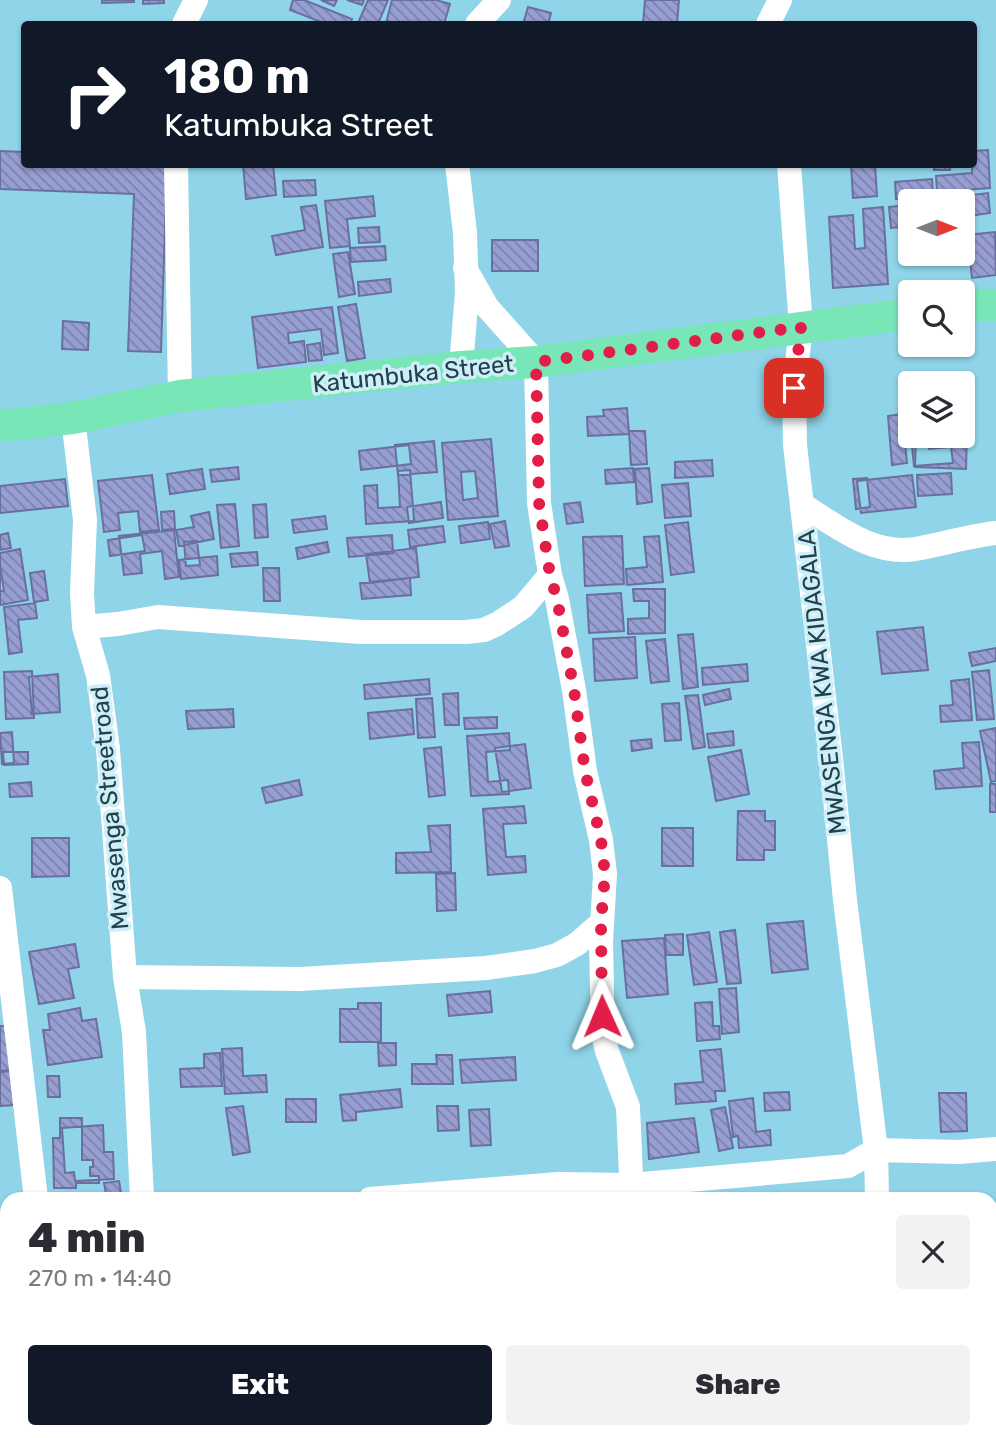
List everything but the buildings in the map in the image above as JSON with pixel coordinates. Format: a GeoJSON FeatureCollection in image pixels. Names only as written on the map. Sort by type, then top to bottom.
{"type":"FeatureCollection","features":[{"type":"Feature","properties":{"kind":"main road"},"geometry":{"type":"LineString","coordinates":[[975,306],[996,305]]}},
{"type":"Feature","properties":{"kind":"main road","name":"Katumbuka Street"},"geometry":{"type":"LineString","coordinates":[[0,426],[73,418],[180,396],[536,362],[898,315]]}},
{"type":"Feature","properties":{"kind":"street"},"geometry":{"type":"LineString","coordinates":[[186,21],[196,0]]}},
{"type":"Feature","properties":{"kind":"street"},"geometry":{"type":"LineString","coordinates":[[480,21],[499,0]]}},
{"type":"Feature","properties":{"kind":"street"},"geometry":{"type":"LineString","coordinates":[[761,0],[767,21]]}},
{"type":"Feature","properties":{"kind":"street"},"geometry":{"type":"LineString","coordinates":[[770,21],[780,0]]}},
{"type":"Feature","properties":{"kind":"street"},"geometry":{"type":"LineString","coordinates":[[176,168],[180,396]]}},
{"type":"Feature","properties":{"kind":"street"},"geometry":{"type":"LineString","coordinates":[[457,168],[467,292],[461,368]]}},
{"type":"Feature","properties":{"kind":"street","name":"MWASENGA KWA KIDAGALA"},"geometry":{"type":"LineString","coordinates":[[789,168],[801,327],[794,388],[795,444],[845,900],[876,1150],[877,1192]]}},
{"type":"Feature","properties":{"kind":"street"},"geometry":{"type":"LineString","coordinates":[[464,268],[487,307],[536,362],[539,503],[550,575],[574,690],[585,771],[601,840],[605,874],[601,923],[603,1034],[628,1107],[632,1192]]}},
{"type":"Feature","properties":{"kind":"street","name":"Mwasenga Streetroad"},"geometry":{"type":"LineString","coordinates":[[73,418],[85,520],[82,593],[84,627],[98,675],[108,749],[125,977],[134,1032],[142,1192]]}},
{"type":"Feature","properties":{"kind":"street"},"geometry":{"type":"LineString","coordinates":[[803,505],[860,542],[887,548],[918,549],[996,533]]}},
{"type":"Feature","properties":{"kind":"street"},"geometry":{"type":"LineString","coordinates":[[84,627],[158,617],[361,632],[466,632],[497,624],[523,607],[550,575]]}},
{"type":"Feature","properties":{"kind":"street"},"geometry":{"type":"LineString","coordinates":[[0,887],[35,1192]]}},
{"type":"Feature","properties":{"kind":"street"},"geometry":{"type":"LineString","coordinates":[[125,977],[300,979],[486,968],[557,955],[576,944],[601,923]]}},
{"type":"Feature","properties":{"kind":"street"},"geometry":{"type":"LineString","coordinates":[[458,1192],[558,1184],[632,1192],[848,1166],[876,1150],[947,1152],[996,1149]]}},
{"type":"Feature","properties":{"kind":"route"},"geometry":{"type":"LineString","coordinates":[[602,1016],[601,923],[605,874],[539,503],[536,362],[801,327],[794,388]]}}]}
